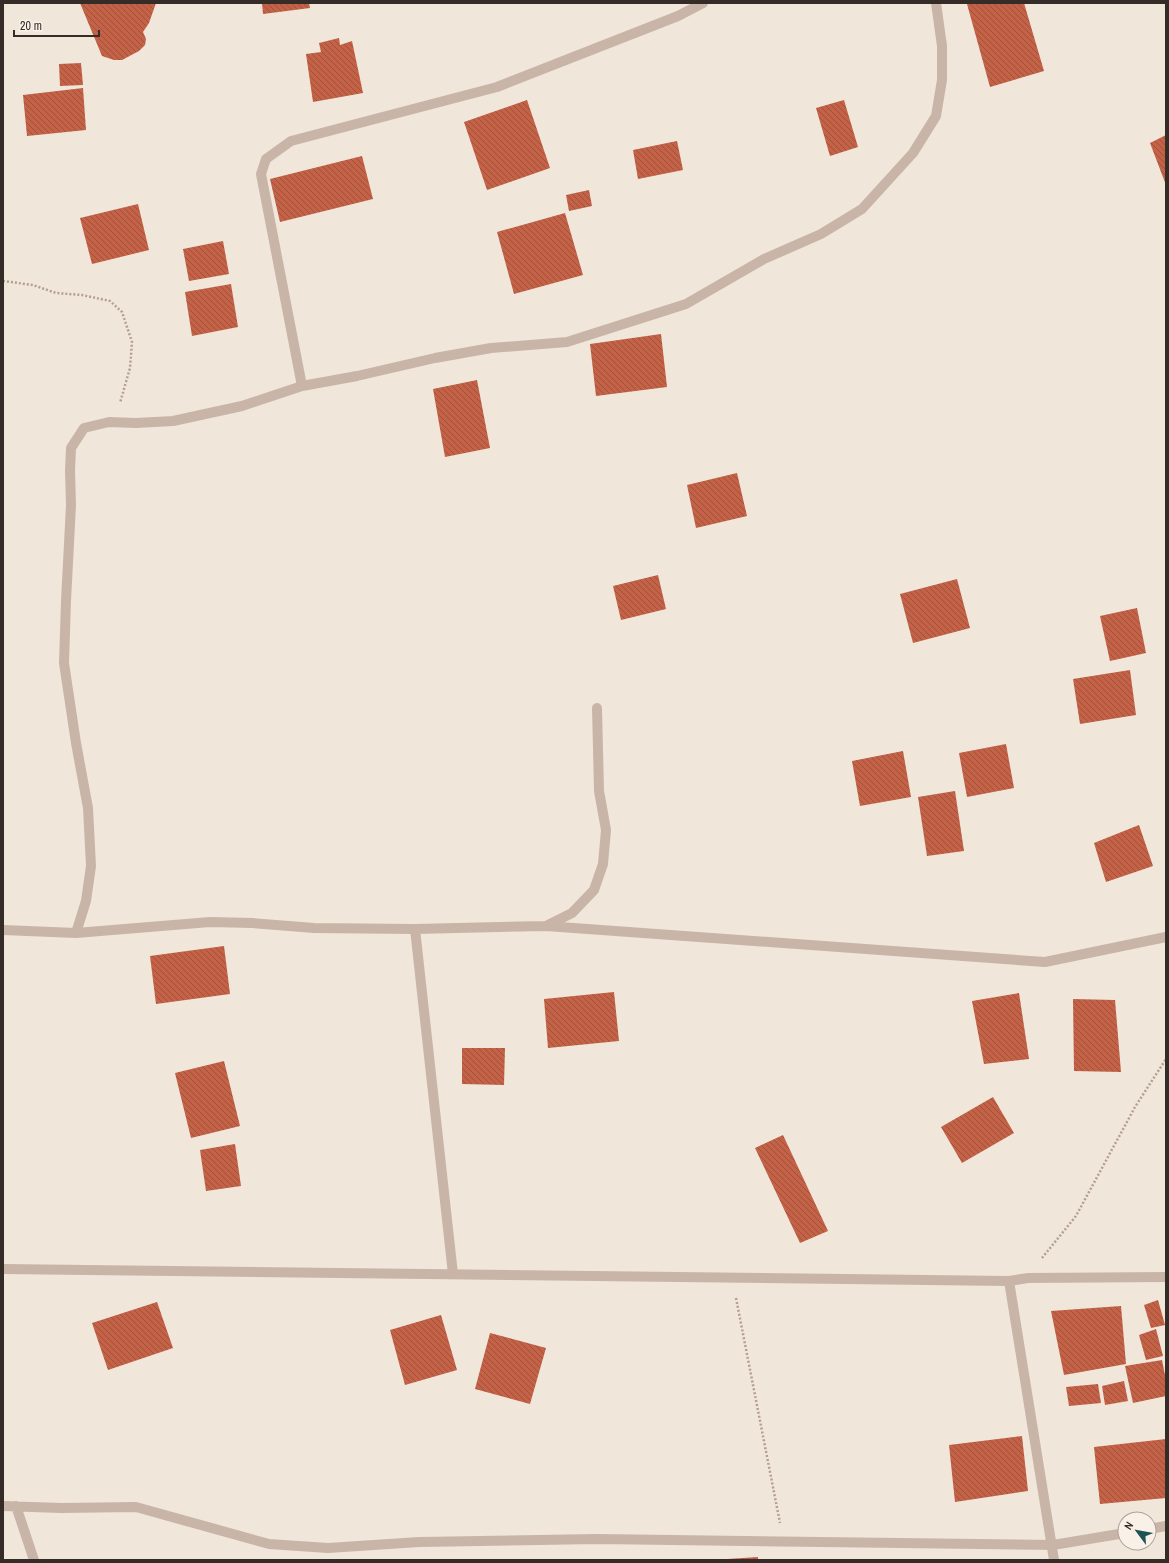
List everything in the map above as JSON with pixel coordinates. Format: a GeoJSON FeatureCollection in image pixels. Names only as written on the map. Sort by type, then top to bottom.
{"type":"FeatureCollection","features":[{"type":"Feature","properties":{"kind":"street"},"geometry":{"type":"LineString","coordinates":[[302,386],[261,174],[266,159],[291,141],[497,87],[678,16],[703,3]]}},
{"type":"Feature","properties":{"kind":"street"},"geometry":{"type":"LineString","coordinates":[[76,933],[86,901],[91,866],[88,808],[76,743],[64,663],[71,505],[71,448],[84,428],[109,422],[136,423],[173,421],[242,406],[302,386],[357,376],[435,358],[491,348],[567,342],[686,304],[764,258],[821,234],[862,209],[913,153],[936,116],[942,80],[942,46],[936,3]]}},
{"type":"Feature","properties":{"kind":"street"},"geometry":{"type":"LineString","coordinates":[[546,926],[572,913],[594,890],[603,864],[606,830],[599,791],[597,708]]}},
{"type":"Feature","properties":{"kind":"street"},"geometry":{"type":"LineString","coordinates":[[3,930],[76,933],[210,922],[252,923],[314,928],[415,929],[546,926],[1045,962],[1166,937]]}},
{"type":"Feature","properties":{"kind":"street"},"geometry":{"type":"LineString","coordinates":[[415,929],[453,1274]]}},
{"type":"Feature","properties":{"kind":"street"},"geometry":{"type":"LineString","coordinates":[[3,1269],[1009,1281],[1028,1278],[1166,1277]]}},
{"type":"Feature","properties":{"kind":"street"},"geometry":{"type":"LineString","coordinates":[[1009,1281],[1053,1544],[1054,1560]]}},
{"type":"Feature","properties":{"kind":"street"},"geometry":{"type":"LineString","coordinates":[[3,1506],[61,1508],[136,1507],[269,1544],[328,1548],[419,1542],[590,1539],[1053,1544],[1117,1534]]}},
{"type":"Feature","properties":{"kind":"street"},"geometry":{"type":"LineString","coordinates":[[16,1506],[34,1560]]}},
{"type":"Feature","properties":{"kind":"path"},"geometry":{"type":"LineString","coordinates":[[3,281],[33,285],[56,293],[82,295],[110,301],[122,312],[132,342],[130,368],[122,400],[109,422]]}},
{"type":"Feature","properties":{"kind":"path"},"geometry":{"type":"LineString","coordinates":[[1028,1278],[1042,1257],[1076,1216],[1135,1107],[1166,1059]]}},
{"type":"Feature","properties":{"kind":"path"},"geometry":{"type":"LineString","coordinates":[[731,1278],[784,1541]]}},
{"type":"Feature","properties":{"kind":"building"},"geometry":{"type":"Polygon","coordinates":[[[80,3],[156,3],[149,23],[143,32],[146,39],[145,45],[139,51],[122,60],[114,60],[102,56],[80,3]]]}},
{"type":"Feature","properties":{"kind":"building"},"geometry":{"type":"Polygon","coordinates":[[[262,3],[309,3],[310,8],[263,14],[262,3]]]}},
{"type":"Feature","properties":{"kind":"building"},"geometry":{"type":"Polygon","coordinates":[[[1024,3],[1044,71],[990,87],[967,4],[1024,3]]]}},
{"type":"Feature","properties":{"kind":"building"},"geometry":{"type":"Polygon","coordinates":[[[339,38],[340,45],[352,41],[363,93],[313,102],[306,54],[321,52],[319,43],[339,38]]]}},
{"type":"Feature","properties":{"kind":"building"},"geometry":{"type":"Polygon","coordinates":[[[81,63],[83,85],[60,86],[59,64],[81,63]]]}},
{"type":"Feature","properties":{"kind":"building"},"geometry":{"type":"Polygon","coordinates":[[[83,88],[86,130],[27,136],[23,95],[83,88]]]}},
{"type":"Feature","properties":{"kind":"building"},"geometry":{"type":"Polygon","coordinates":[[[527,100],[550,168],[487,190],[464,122],[527,100]]]}},
{"type":"Feature","properties":{"kind":"building"},"geometry":{"type":"Polygon","coordinates":[[[844,100],[858,147],[830,156],[816,108],[844,100]]]}},
{"type":"Feature","properties":{"kind":"building"},"geometry":{"type":"Polygon","coordinates":[[[1166,135],[1166,185],[1150,143],[1166,135]]]}},
{"type":"Feature","properties":{"kind":"building"},"geometry":{"type":"Polygon","coordinates":[[[677,141],[683,170],[638,179],[633,150],[677,141]]]}},
{"type":"Feature","properties":{"kind":"building"},"geometry":{"type":"Polygon","coordinates":[[[362,156],[373,199],[280,222],[270,179],[362,156]]]}},
{"type":"Feature","properties":{"kind":"building"},"geometry":{"type":"Polygon","coordinates":[[[589,190],[592,206],[569,211],[566,195],[589,190]]]}},
{"type":"Feature","properties":{"kind":"building"},"geometry":{"type":"Polygon","coordinates":[[[138,204],[149,250],[92,264],[80,218],[138,204]]]}},
{"type":"Feature","properties":{"kind":"building"},"geometry":{"type":"Polygon","coordinates":[[[565,213],[583,275],[514,294],[497,232],[565,213]]]}},
{"type":"Feature","properties":{"kind":"building"},"geometry":{"type":"Polygon","coordinates":[[[223,241],[229,274],[189,281],[183,249],[223,241]]]}},
{"type":"Feature","properties":{"kind":"building"},"geometry":{"type":"Polygon","coordinates":[[[231,284],[238,327],[192,336],[185,292],[231,284]]]}},
{"type":"Feature","properties":{"kind":"building"},"geometry":{"type":"Polygon","coordinates":[[[661,334],[667,387],[596,396],[590,344],[661,334]]]}},
{"type":"Feature","properties":{"kind":"building"},"geometry":{"type":"Polygon","coordinates":[[[477,380],[490,448],[445,457],[433,389],[477,380]]]}},
{"type":"Feature","properties":{"kind":"building"},"geometry":{"type":"Polygon","coordinates":[[[737,473],[747,516],[696,528],[687,485],[737,473]]]}},
{"type":"Feature","properties":{"kind":"building"},"geometry":{"type":"Polygon","coordinates":[[[658,575],[666,609],[621,620],[613,586],[658,575]]]}},
{"type":"Feature","properties":{"kind":"building"},"geometry":{"type":"Polygon","coordinates":[[[957,579],[970,628],[913,643],[900,594],[957,579]]]}},
{"type":"Feature","properties":{"kind":"building"},"geometry":{"type":"Polygon","coordinates":[[[1137,608],[1146,653],[1110,661],[1100,616],[1137,608]]]}},
{"type":"Feature","properties":{"kind":"building"},"geometry":{"type":"Polygon","coordinates":[[[1130,670],[1136,715],[1080,724],[1073,679],[1130,670]]]}},
{"type":"Feature","properties":{"kind":"building"},"geometry":{"type":"Polygon","coordinates":[[[1006,744],[1014,788],[967,797],[959,753],[1006,744]]]}},
{"type":"Feature","properties":{"kind":"building"},"geometry":{"type":"Polygon","coordinates":[[[903,751],[911,797],[860,806],[852,761],[903,751]]]}},
{"type":"Feature","properties":{"kind":"building"},"geometry":{"type":"Polygon","coordinates":[[[955,791],[964,851],[927,856],[918,797],[955,791]]]}},
{"type":"Feature","properties":{"kind":"building"},"geometry":{"type":"Polygon","coordinates":[[[1139,825],[1153,866],[1106,882],[1094,843],[1139,825]]]}},
{"type":"Feature","properties":{"kind":"building"},"geometry":{"type":"Polygon","coordinates":[[[224,946],[230,994],[156,1004],[150,956],[224,946]]]}},
{"type":"Feature","properties":{"kind":"building"},"geometry":{"type":"Polygon","coordinates":[[[614,992],[619,1041],[548,1048],[544,999],[614,992]]]}},
{"type":"Feature","properties":{"kind":"building"},"geometry":{"type":"Polygon","coordinates":[[[1019,993],[1029,1059],[984,1064],[972,1001],[1019,993]]]}},
{"type":"Feature","properties":{"kind":"building"},"geometry":{"type":"Polygon","coordinates":[[[1073,999],[1115,1000],[1121,1072],[1074,1071],[1073,999]]]}},
{"type":"Feature","properties":{"kind":"building"},"geometry":{"type":"Polygon","coordinates":[[[462,1048],[505,1048],[504,1085],[462,1084],[462,1048]]]}},
{"type":"Feature","properties":{"kind":"building"},"geometry":{"type":"Polygon","coordinates":[[[224,1061],[240,1126],[191,1138],[175,1073],[224,1061]]]}},
{"type":"Feature","properties":{"kind":"building"},"geometry":{"type":"Polygon","coordinates":[[[993,1097],[1014,1133],[962,1163],[941,1127],[993,1097]]]}},
{"type":"Feature","properties":{"kind":"building"},"geometry":{"type":"Polygon","coordinates":[[[783,1135],[828,1231],[800,1243],[755,1148],[783,1135]]]}},
{"type":"Feature","properties":{"kind":"building"},"geometry":{"type":"Polygon","coordinates":[[[235,1144],[241,1186],[206,1191],[200,1150],[235,1144]]]}},
{"type":"Feature","properties":{"kind":"building"},"geometry":{"type":"Polygon","coordinates":[[[1158,1300],[1165,1325],[1151,1328],[1144,1305],[1158,1300]]]}},
{"type":"Feature","properties":{"kind":"building"},"geometry":{"type":"Polygon","coordinates":[[[157,1302],[173,1348],[108,1370],[92,1323],[157,1302]]]}},
{"type":"Feature","properties":{"kind":"building"},"geometry":{"type":"Polygon","coordinates":[[[1121,1306],[1126,1364],[1064,1375],[1051,1311],[1121,1306]]]}},
{"type":"Feature","properties":{"kind":"building"},"geometry":{"type":"Polygon","coordinates":[[[441,1315],[457,1370],[405,1385],[390,1330],[441,1315]]]}},
{"type":"Feature","properties":{"kind":"building"},"geometry":{"type":"Polygon","coordinates":[[[1156,1329],[1163,1356],[1146,1360],[1139,1335],[1156,1329]]]}},
{"type":"Feature","properties":{"kind":"building"},"geometry":{"type":"Polygon","coordinates":[[[490,1333],[546,1348],[530,1404],[475,1389],[490,1333]]]}},
{"type":"Feature","properties":{"kind":"building"},"geometry":{"type":"Polygon","coordinates":[[[1162,1360],[1166,1380],[1166,1396],[1133,1403],[1125,1366],[1162,1360]]]}},
{"type":"Feature","properties":{"kind":"building"},"geometry":{"type":"Polygon","coordinates":[[[1124,1381],[1128,1401],[1105,1405],[1102,1386],[1124,1381]]]}},
{"type":"Feature","properties":{"kind":"building"},"geometry":{"type":"Polygon","coordinates":[[[1098,1384],[1101,1403],[1069,1406],[1066,1387],[1098,1384]]]}},
{"type":"Feature","properties":{"kind":"building"},"geometry":{"type":"Polygon","coordinates":[[[1022,1436],[1028,1491],[955,1502],[949,1445],[1022,1436]]]}},
{"type":"Feature","properties":{"kind":"building"},"geometry":{"type":"Polygon","coordinates":[[[1166,1439],[1166,1498],[1100,1504],[1094,1447],[1166,1439]]]}},
{"type":"Feature","properties":{"kind":"building"},"geometry":{"type":"Polygon","coordinates":[[[758,1557],[758,1560],[727,1560],[727,1559],[758,1557]]]}}]}
